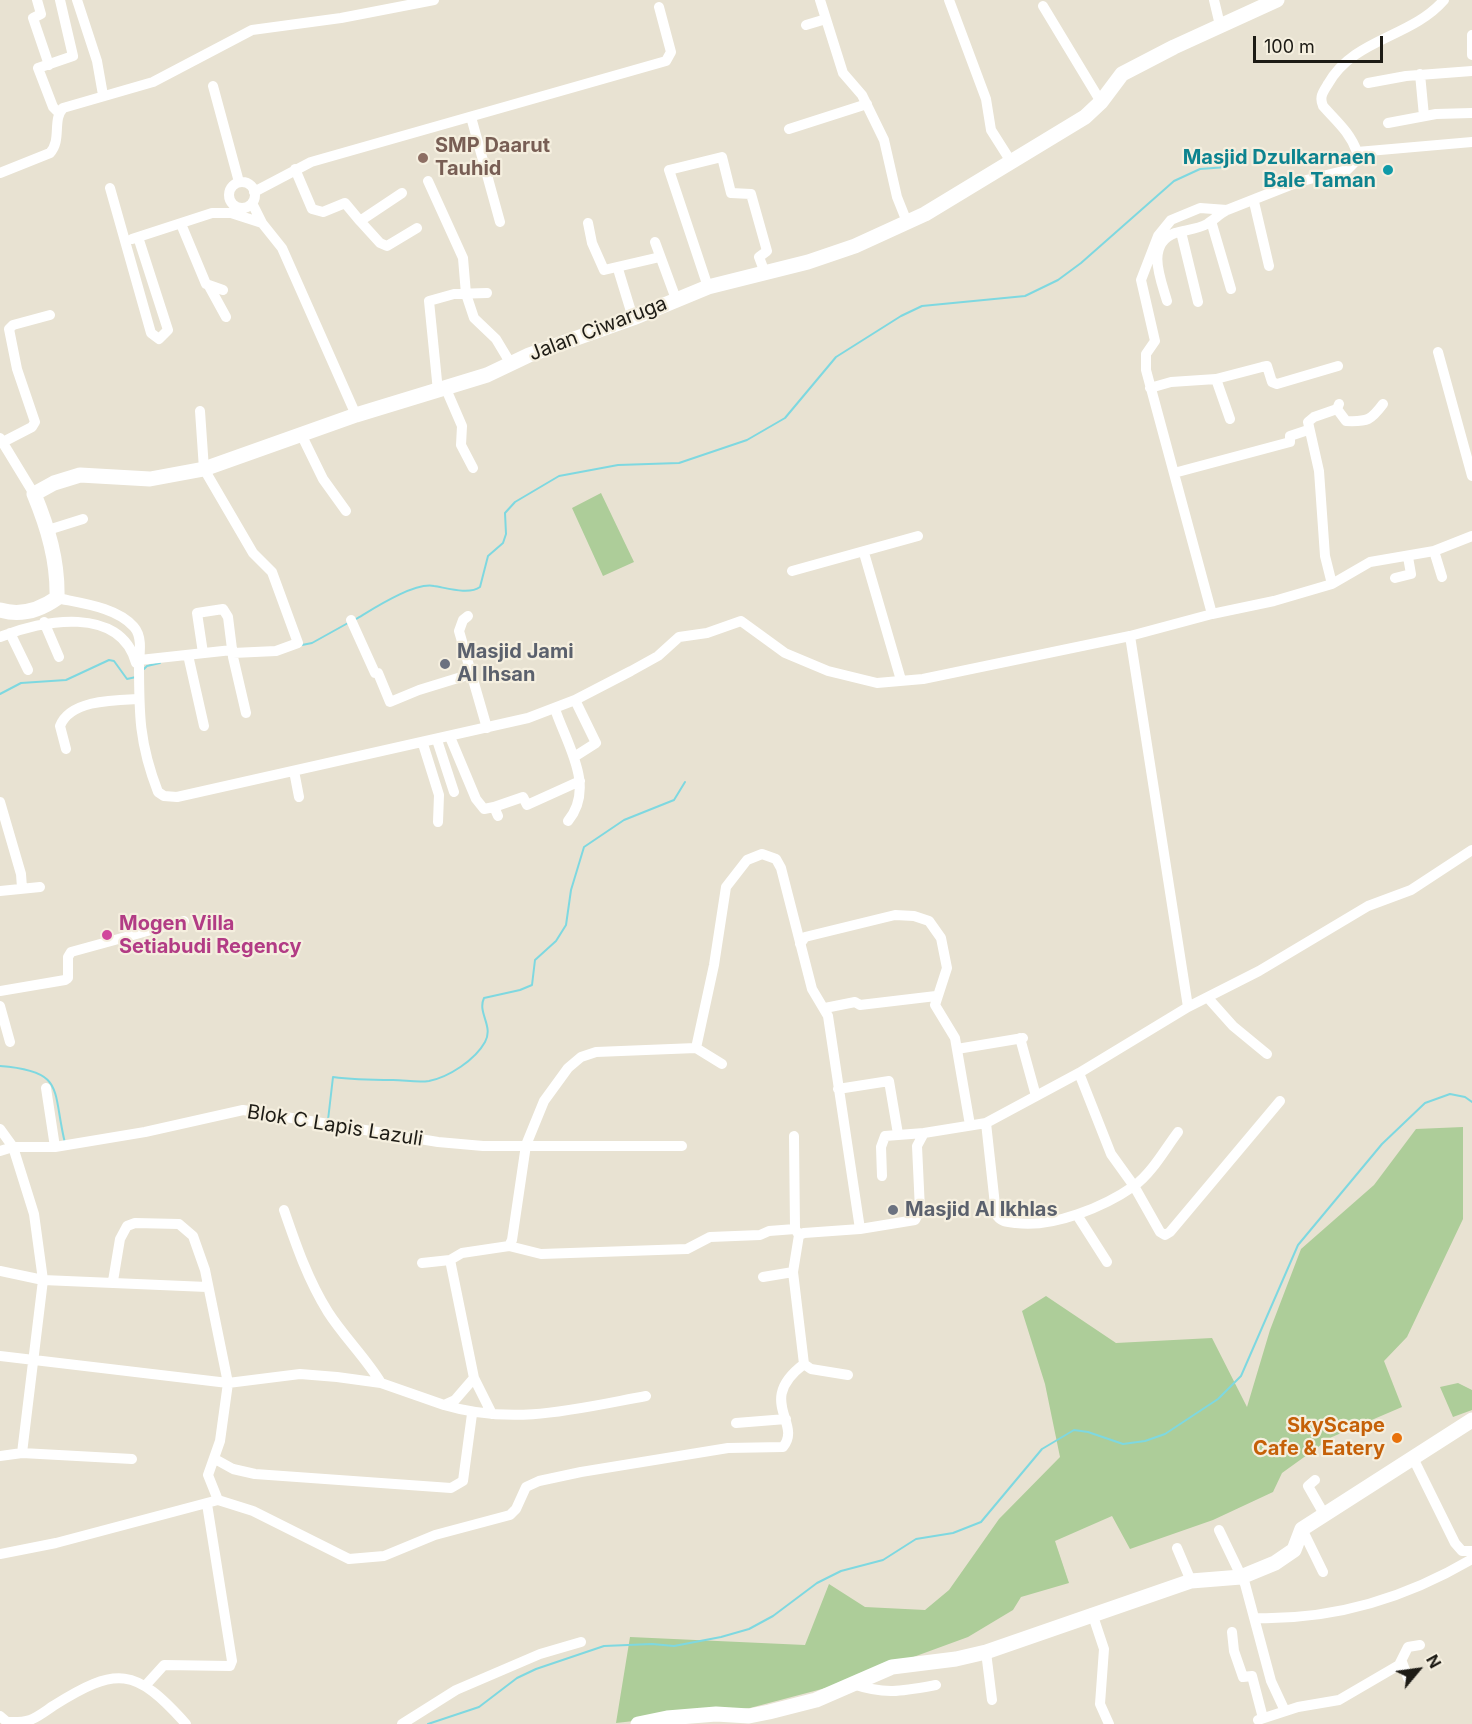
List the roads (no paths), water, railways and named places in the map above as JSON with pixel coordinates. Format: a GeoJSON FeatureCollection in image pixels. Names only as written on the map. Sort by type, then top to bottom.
{"type":"FeatureCollection","features":[{"type":"Feature","properties":{"kind":"street"},"geometry":{"type":"LineString","coordinates":[[37,0],[41,14],[33,18],[49,64]]}},
{"type":"Feature","properties":{"kind":"street"},"geometry":{"type":"LineString","coordinates":[[59,113],[53,107],[38,68],[73,56],[60,0]]}},
{"type":"Feature","properties":{"kind":"street"},"geometry":{"type":"LineString","coordinates":[[77,0],[97,61],[103,95]]}},
{"type":"Feature","properties":{"kind":"street"},"geometry":{"type":"LineString","coordinates":[[0,173],[50,153],[58,141],[59,113],[63,108],[153,82],[252,30],[340,18],[434,0]]}},
{"type":"Feature","properties":{"kind":"street"},"geometry":{"type":"LineString","coordinates":[[820,0],[843,73],[862,95],[884,140],[897,197],[908,222]]}},
{"type":"Feature","properties":{"kind":"street"},"geometry":{"type":"LineString","coordinates":[[949,0],[986,99],[991,130],[1010,160]]}},
{"type":"Feature","properties":{"kind":"street"},"geometry":{"type":"LineString","coordinates":[[1214,0],[1220,25]]}},
{"type":"Feature","properties":{"kind":"street","name":"Jalan Ciwaruga"},"geometry":{"type":"LineString","coordinates":[[34,494],[54,483],[80,475],[150,479],[204,469],[356,415],[442,390],[529,355],[633,318],[708,287],[808,262],[855,246],[908,222],[1085,117],[1101,102],[1122,74],[1220,25],[1277,0]]}},
{"type":"Feature","properties":{"kind":"street"},"geometry":{"type":"LineString","coordinates":[[1167,301],[1157,253],[1166,238],[1211,221],[1227,210],[1254,202],[1298,182],[1347,170],[1356,161],[1357,152],[1341,124],[1323,106],[1321,98],[1327,86],[1344,62],[1353,55],[1419,20],[1444,0]]}},
{"type":"Feature","properties":{"kind":"street"},"geometry":{"type":"LineString","coordinates":[[1043,6],[1101,102]]}},
{"type":"Feature","properties":{"kind":"street"},"geometry":{"type":"LineString","coordinates":[[254,192],[295,169],[372,144],[666,61],[671,52],[659,7]]}},
{"type":"Feature","properties":{"kind":"street"},"geometry":{"type":"LineString","coordinates":[[806,25],[826,19]]}},
{"type":"Feature","properties":{"kind":"street"},"geometry":{"type":"LineString","coordinates":[[1472,35],[1472,55]]}},
{"type":"Feature","properties":{"kind":"street"},"geometry":{"type":"LineString","coordinates":[[1368,83],[1420,74],[1472,71]]}},
{"type":"Feature","properties":{"kind":"street"},"geometry":{"type":"LineString","coordinates":[[1420,74],[1424,116]]}},
{"type":"Feature","properties":{"kind":"street"},"geometry":{"type":"LineString","coordinates":[[213,86],[239,182]]}},
{"type":"Feature","properties":{"kind":"street"},"geometry":{"type":"LineString","coordinates":[[789,129],[867,104]]}},
{"type":"Feature","properties":{"kind":"street"},"geometry":{"type":"LineString","coordinates":[[1388,123],[1424,116],[1472,113]]}},
{"type":"Feature","properties":{"kind":"street"},"geometry":{"type":"LineString","coordinates":[[471,117],[501,222]]}},
{"type":"Feature","properties":{"kind":"street"},"geometry":{"type":"LineString","coordinates":[[1357,152],[1472,142]]}},
{"type":"Feature","properties":{"kind":"street"},"geometry":{"type":"LineString","coordinates":[[708,287],[669,171],[699,162],[722,157],[731,193],[751,194],[767,251],[767,254],[759,257],[765,273]]}},
{"type":"Feature","properties":{"kind":"street"},"geometry":{"type":"LineString","coordinates":[[295,169],[312,209],[323,212],[345,202],[380,243],[387,246],[417,228]]}},
{"type":"Feature","properties":{"kind":"street"},"geometry":{"type":"LineString","coordinates":[[428,181],[463,258],[466,294],[474,318],[496,339],[511,364]]}},
{"type":"Feature","properties":{"kind":"street"},"geometry":{"type":"LineString","coordinates":[[239,182],[247,183],[254,192],[252,203],[262,223],[282,248],[295,274],[356,415]]}},
{"type":"Feature","properties":{"kind":"street"},"geometry":{"type":"LineString","coordinates":[[239,182],[230,191],[233,203],[244,207],[252,203]]}},
{"type":"Feature","properties":{"kind":"street"},"geometry":{"type":"LineString","coordinates":[[110,188],[152,333],[159,339],[168,330],[138,237]]}},
{"type":"Feature","properties":{"kind":"street"},"geometry":{"type":"LineString","coordinates":[[360,221],[402,193]]}},
{"type":"Feature","properties":{"kind":"street"},"geometry":{"type":"LineString","coordinates":[[1254,202],[1269,266]]}},
{"type":"Feature","properties":{"kind":"street"},"geometry":{"type":"LineString","coordinates":[[1212,614],[1150,388],[1145,360],[1155,341],[1142,289],[1143,271],[1158,236],[1171,220],[1200,208],[1227,210]]}},
{"type":"Feature","properties":{"kind":"street"},"geometry":{"type":"LineString","coordinates":[[126,241],[219,212],[262,223]]}},
{"type":"Feature","properties":{"kind":"street"},"geometry":{"type":"LineString","coordinates":[[1211,221],[1231,289]]}},
{"type":"Feature","properties":{"kind":"street"},"geometry":{"type":"LineString","coordinates":[[588,223],[592,243],[604,270],[618,269],[660,258]]}},
{"type":"Feature","properties":{"kind":"street"},"geometry":{"type":"LineString","coordinates":[[181,224],[209,286],[226,317]]}},
{"type":"Feature","properties":{"kind":"street"},"geometry":{"type":"LineString","coordinates":[[1181,232],[1198,302]]}},
{"type":"Feature","properties":{"kind":"street"},"geometry":{"type":"LineString","coordinates":[[655,242],[676,299]]}},
{"type":"Feature","properties":{"kind":"street"},"geometry":{"type":"LineString","coordinates":[[618,269],[633,318]]}},
{"type":"Feature","properties":{"kind":"street"},"geometry":{"type":"LineString","coordinates":[[209,286],[223,290]]}},
{"type":"Feature","properties":{"kind":"street"},"geometry":{"type":"LineString","coordinates":[[473,468],[461,445],[462,426],[442,390],[429,301],[445,295],[487,293]]}},
{"type":"Feature","properties":{"kind":"street"},"geometry":{"type":"LineString","coordinates":[[50,315],[13,325],[9,329],[17,369],[35,422],[32,427],[1,440],[34,494],[48,530],[58,575],[57,598]]}},
{"type":"Feature","properties":{"kind":"street"},"geometry":{"type":"LineString","coordinates":[[1438,352],[1472,476]]}},
{"type":"Feature","properties":{"kind":"street"},"geometry":{"type":"LineString","coordinates":[[1150,388],[1170,382],[1216,379],[1267,366],[1272,382],[1277,384],[1338,366]]}},
{"type":"Feature","properties":{"kind":"street"},"geometry":{"type":"LineString","coordinates":[[1216,379],[1230,418]]}},
{"type":"Feature","properties":{"kind":"street"},"geometry":{"type":"LineString","coordinates":[[1332,584],[1325,556],[1319,471],[1308,430],[1309,420],[1338,406],[1346,422],[1369,420],[1377,414],[1383,404]]}},
{"type":"Feature","properties":{"kind":"street"},"geometry":{"type":"LineString","coordinates":[[139,666],[203,653],[276,651],[298,643],[272,572],[253,553],[204,469],[200,411]]}},
{"type":"Feature","properties":{"kind":"street"},"geometry":{"type":"LineString","coordinates":[[1174,473],[1290,442],[1290,436],[1308,430]]}},
{"type":"Feature","properties":{"kind":"street"},"geometry":{"type":"LineString","coordinates":[[301,434],[323,479],[346,511]]}},
{"type":"Feature","properties":{"kind":"street"},"geometry":{"type":"LineString","coordinates":[[48,530],[83,519]]}},
{"type":"Feature","properties":{"kind":"street"},"geometry":{"type":"LineString","coordinates":[[792,571],[864,553],[918,536]]}},
{"type":"Feature","properties":{"kind":"street"},"geometry":{"type":"LineString","coordinates":[[0,610],[16,615],[48,604],[57,598],[104,610],[129,623],[140,640],[138,699],[142,744],[158,792],[164,796],[177,797],[423,744],[487,729],[555,709],[658,656],[679,637],[707,633],[741,621],[754,628],[777,648],[805,662],[872,682],[923,679],[1130,636],[1212,614],[1274,601],[1332,584],[1370,562],[1434,551],[1472,536]]}},
{"type":"Feature","properties":{"kind":"street"},"geometry":{"type":"LineString","coordinates":[[1434,551],[1442,577]]}},
{"type":"Feature","properties":{"kind":"street"},"geometry":{"type":"LineString","coordinates":[[864,553],[901,680]]}},
{"type":"Feature","properties":{"kind":"street"},"geometry":{"type":"LineString","coordinates":[[1395,578],[1411,574],[1407,557]]}},
{"type":"Feature","properties":{"kind":"street"},"geometry":{"type":"LineString","coordinates":[[203,653],[197,613],[220,609],[226,611],[232,651],[246,713]]}},
{"type":"Feature","properties":{"kind":"street"},"geometry":{"type":"LineString","coordinates":[[468,616],[463,620],[459,631],[487,729]]}},
{"type":"Feature","properties":{"kind":"street"},"geometry":{"type":"LineString","coordinates":[[351,620],[375,673],[378,673],[384,684],[390,702],[419,690],[471,674]]}},
{"type":"Feature","properties":{"kind":"street"},"geometry":{"type":"LineString","coordinates":[[28,670],[5,635],[44,622],[82,621],[113,633],[128,644],[139,666]]}},
{"type":"Feature","properties":{"kind":"street"},"geometry":{"type":"LineString","coordinates":[[44,622],[58,657]]}},
{"type":"Feature","properties":{"kind":"street"},"geometry":{"type":"LineString","coordinates":[[1130,636],[1188,1007]]}},
{"type":"Feature","properties":{"kind":"street"},"geometry":{"type":"LineString","coordinates":[[188,655],[204,726]]}},
{"type":"Feature","properties":{"kind":"street"},"geometry":{"type":"LineString","coordinates":[[66,749],[60,726],[70,713],[82,707],[138,699]]}},
{"type":"Feature","properties":{"kind":"street"},"geometry":{"type":"LineString","coordinates":[[574,757],[596,743],[575,700]]}},
{"type":"Feature","properties":{"kind":"street"},"geometry":{"type":"LineString","coordinates":[[555,709],[574,757],[580,781],[579,808],[568,821]]}},
{"type":"Feature","properties":{"kind":"street"},"geometry":{"type":"LineString","coordinates":[[450,737],[476,799],[484,809],[496,812],[523,797],[527,805],[580,781]]}},
{"type":"Feature","properties":{"kind":"street"},"geometry":{"type":"LineString","coordinates":[[437,740],[453,792]]}},
{"type":"Feature","properties":{"kind":"street"},"geometry":{"type":"LineString","coordinates":[[423,744],[439,795],[438,822]]}},
{"type":"Feature","properties":{"kind":"street"},"geometry":{"type":"LineString","coordinates":[[294,771],[299,797]]}},
{"type":"Feature","properties":{"kind":"street"},"geometry":{"type":"LineString","coordinates":[[0,802],[21,874],[22,888]]}},
{"type":"Feature","properties":{"kind":"street"},"geometry":{"type":"LineString","coordinates":[[882,1176],[882,1142],[885,1136],[924,1133],[986,1123],[1079,1073],[1188,1007],[1208,998],[1368,906],[1405,893],[1472,850]]}},
{"type":"Feature","properties":{"kind":"street"},"geometry":{"type":"LineString","coordinates":[[696,1048],[714,965],[726,886],[747,860],[762,854],[776,859],[781,868],[812,989],[825,1008],[850,1147],[860,1229]]}},
{"type":"Feature","properties":{"kind":"street"},"geometry":{"type":"LineString","coordinates":[[0,891],[40,887]]}},
{"type":"Feature","properties":{"kind":"street"},"geometry":{"type":"LineString","coordinates":[[800,944],[805,937],[895,915],[929,921],[941,938],[947,968],[936,996],[935,1005],[953,1035],[970,1125]]}},
{"type":"Feature","properties":{"kind":"street"},"geometry":{"type":"LineString","coordinates":[[0,991],[65,980],[68,978],[68,957],[71,952],[183,921]]}},
{"type":"Feature","properties":{"kind":"street"},"geometry":{"type":"LineString","coordinates":[[825,1008],[855,1002],[860,1005],[936,996]]}},
{"type":"Feature","properties":{"kind":"street"},"geometry":{"type":"LineString","coordinates":[[1208,998],[1233,1026],[1268,1054]]}},
{"type":"Feature","properties":{"kind":"street"},"geometry":{"type":"LineString","coordinates":[[0,1006],[10,1042]]}},
{"type":"Feature","properties":{"kind":"street"},"geometry":{"type":"LineString","coordinates":[[957,1049],[1021,1038],[1036,1096]]}},
{"type":"Feature","properties":{"kind":"street"},"geometry":{"type":"LineString","coordinates":[[509,1246],[512,1240],[526,1145],[544,1101],[568,1068],[581,1057],[596,1052],[696,1048],[722,1064]]}},
{"type":"Feature","properties":{"kind":"street"},"geometry":{"type":"LineString","coordinates":[[1079,1073],[1111,1154],[1134,1186],[1160,1232],[1168,1234],[1280,1101]]}},
{"type":"Feature","properties":{"kind":"street"},"geometry":{"type":"LineString","coordinates":[[838,1089],[889,1081],[898,1134]]}},
{"type":"Feature","properties":{"kind":"street"},"geometry":{"type":"LineString","coordinates":[[46,1088],[55,1147]]}},
{"type":"Feature","properties":{"kind":"street","name":"Blok C Lapis Lazuli"},"geometry":{"type":"LineString","coordinates":[[0,1151],[13,1147],[55,1147],[145,1132],[243,1110],[438,1142],[483,1146],[682,1146]]}},
{"type":"Feature","properties":{"kind":"street"},"geometry":{"type":"LineString","coordinates":[[986,1123],[998,1218],[1021,1224],[1050,1222],[1077,1215],[1134,1186],[1178,1132]]}},
{"type":"Feature","properties":{"kind":"street"},"geometry":{"type":"LineString","coordinates":[[0,1129],[13,1147],[36,1225],[43,1280],[31,1361],[22,1453]]}},
{"type":"Feature","properties":{"kind":"street"},"geometry":{"type":"LineString","coordinates":[[422,1263],[450,1260],[462,1253],[509,1246],[541,1254],[687,1249],[710,1237],[760,1235],[769,1231],[804,1233],[860,1229],[904,1223],[918,1218],[917,1146],[924,1133]]}},
{"type":"Feature","properties":{"kind":"street"},"geometry":{"type":"LineString","coordinates":[[794,1136],[797,1232],[793,1272],[804,1364],[811,1369],[848,1375]]}},
{"type":"Feature","properties":{"kind":"street"},"geometry":{"type":"LineString","coordinates":[[284,1210],[305,1269],[329,1313],[371,1366],[381,1383]]}},
{"type":"Feature","properties":{"kind":"street"},"geometry":{"type":"LineString","coordinates":[[1077,1215],[1107,1262]]}},
{"type":"Feature","properties":{"kind":"street"},"geometry":{"type":"LineString","coordinates":[[113,1281],[120,1239],[127,1226],[135,1223],[179,1224],[193,1236],[205,1270],[207,1287],[219,1328],[228,1383],[215,1459],[208,1476],[218,1500]]}},
{"type":"Feature","properties":{"kind":"street"},"geometry":{"type":"LineString","coordinates":[[450,1260],[474,1378],[492,1414]]}},
{"type":"Feature","properties":{"kind":"street"},"geometry":{"type":"LineString","coordinates":[[0,1270],[43,1280],[113,1281],[207,1287]]}},
{"type":"Feature","properties":{"kind":"street"},"geometry":{"type":"LineString","coordinates":[[763,1277],[793,1272]]}},
{"type":"Feature","properties":{"kind":"street"},"geometry":{"type":"LineString","coordinates":[[0,1356],[228,1383],[300,1374],[381,1383],[472,1414],[517,1417],[646,1396]]}},
{"type":"Feature","properties":{"kind":"street"},"geometry":{"type":"LineString","coordinates":[[0,1554],[218,1500],[252,1511],[343,1557],[373,1559],[435,1535],[510,1515],[516,1509],[526,1487],[538,1481],[728,1448],[783,1447],[787,1439],[781,1389],[787,1378],[804,1364]]}},
{"type":"Feature","properties":{"kind":"street"},"geometry":{"type":"LineString","coordinates":[[444,1405],[456,1400],[474,1378]]}},
{"type":"Feature","properties":{"kind":"street"},"geometry":{"type":"LineString","coordinates":[[215,1459],[233,1469],[255,1474],[451,1488],[463,1481],[472,1414]]}},
{"type":"Feature","properties":{"kind":"street"},"geometry":{"type":"LineString","coordinates":[[736,1423],[786,1419]]}},
{"type":"Feature","properties":{"kind":"street"},"geometry":{"type":"LineString","coordinates":[[638,1724],[667,1718],[759,1714],[816,1700],[892,1667],[956,1659],[986,1652],[1191,1581],[1241,1577],[1294,1551],[1302,1529],[1472,1420]]}},
{"type":"Feature","properties":{"kind":"street"},"geometry":{"type":"LineString","coordinates":[[0,1456],[22,1453],[132,1459]]}},
{"type":"Feature","properties":{"kind":"street"},"geometry":{"type":"LineString","coordinates":[[1413,1458],[1455,1543],[1462,1551],[1472,1551]]}},
{"type":"Feature","properties":{"kind":"street"},"geometry":{"type":"LineString","coordinates":[[1315,1480],[1308,1486],[1324,1514]]}},
{"type":"Feature","properties":{"kind":"street"},"geometry":{"type":"LineString","coordinates":[[145,1686],[164,1665],[230,1666],[232,1661],[207,1504]]}},
{"type":"Feature","properties":{"kind":"street"},"geometry":{"type":"LineString","coordinates":[[1302,1529],[1323,1572]]}},
{"type":"Feature","properties":{"kind":"street"},"geometry":{"type":"LineString","coordinates":[[1219,1530],[1241,1577],[1256,1618],[1271,1681],[1285,1711]]}},
{"type":"Feature","properties":{"kind":"street"},"geometry":{"type":"LineString","coordinates":[[1177,1548],[1191,1581]]}},
{"type":"Feature","properties":{"kind":"street"},"geometry":{"type":"LineString","coordinates":[[1256,1618],[1293,1618],[1329,1614],[1372,1603],[1427,1584],[1472,1559]]}},
{"type":"Feature","properties":{"kind":"street"},"geometry":{"type":"LineString","coordinates":[[1092,1614],[1104,1649],[1100,1704],[1109,1724]]}},
{"type":"Feature","properties":{"kind":"street"},"geometry":{"type":"LineString","coordinates":[[1232,1632],[1235,1654],[1244,1677],[1252,1676],[1260,1719],[1285,1711],[1333,1703],[1402,1662],[1408,1647],[1420,1645]]}},
{"type":"Feature","properties":{"kind":"street"},"geometry":{"type":"LineString","coordinates":[[402,1724],[456,1690],[540,1654],[581,1642]]}},
{"type":"Feature","properties":{"kind":"street"},"geometry":{"type":"LineString","coordinates":[[986,1652],[992,1700]]}},
{"type":"Feature","properties":{"kind":"street"},"geometry":{"type":"LineString","coordinates":[[1402,1662],[1408,1678]]}},
{"type":"Feature","properties":{"kind":"street"},"geometry":{"type":"LineString","coordinates":[[0,1716],[7,1722],[26,1723],[39,1718],[98,1680],[133,1679],[145,1686],[186,1724]]}},
{"type":"Feature","properties":{"kind":"street"},"geometry":{"type":"LineString","coordinates":[[853,1684],[896,1693],[936,1685]]}},
{"type":"Feature","properties":{"kind":"waterway"},"geometry":{"type":"LineString","coordinates":[[356,619],[394,597],[416,588],[434,586],[464,591],[480,587],[488,556],[503,543],[506,534],[505,513],[515,502],[559,476],[618,465],[679,463],[747,440],[785,418],[836,357],[901,316],[922,306],[1025,296],[1058,280],[1081,263],[1174,181],[1200,169],[1227,167]]}},
{"type":"Feature","properties":{"kind":"waterway"},"geometry":{"type":"LineString","coordinates":[[302,645],[312,643],[348,623]]}},
{"type":"Feature","properties":{"kind":"waterway"},"geometry":{"type":"LineString","coordinates":[[0,694],[21,683],[66,680],[109,660],[114,661],[127,679],[136,677]]}},
{"type":"Feature","properties":{"kind":"waterway"},"geometry":{"type":"LineString","coordinates":[[144,669],[160,663]]}},
{"type":"Feature","properties":{"kind":"waterway"},"geometry":{"type":"LineString","coordinates":[[328,1120],[333,1077],[429,1081],[453,1072],[475,1055],[485,1042],[488,1030],[482,1009],[484,998],[532,985],[535,960],[556,941],[566,925],[571,890],[584,847],[624,820],[674,800],[685,782]]}},
{"type":"Feature","properties":{"kind":"waterway"},"geometry":{"type":"LineString","coordinates":[[0,1066],[36,1073],[52,1086],[65,1143]]}},
{"type":"Feature","properties":{"kind":"waterway"},"geometry":{"type":"LineString","coordinates":[[428,1724],[479,1707],[517,1678],[536,1669],[604,1646],[652,1644],[674,1646],[749,1629],[773,1616],[817,1583],[841,1571],[883,1560],[916,1539],[953,1533],[981,1522],[1042,1449],[1074,1430],[1088,1432],[1123,1444],[1145,1441],[1165,1434],[1218,1399],[1241,1376],[1298,1245],[1382,1144],[1425,1103],[1450,1094],[1465,1097],[1472,1102]]}},
{"type":"Feature","properties":{"kind":"place","name":"SMP Daarut Tauhid"},"geometry":{"type":"Point","coordinates":[423,158]}},
{"type":"Feature","properties":{"kind":"place","name":"Masjid Dzulkarnaen Bale Taman"},"geometry":{"type":"Point","coordinates":[1388,170]}},
{"type":"Feature","properties":{"kind":"place","name":"Masjid Jami Al Ihsan"},"geometry":{"type":"Point","coordinates":[445,664]}},
{"type":"Feature","properties":{"kind":"place","name":"Mogen Villa Setiabudi Regency"},"geometry":{"type":"Point","coordinates":[107,935]}},
{"type":"Feature","properties":{"kind":"place","name":"Masjid Al Ikhlas"},"geometry":{"type":"Point","coordinates":[893,1210]}},
{"type":"Feature","properties":{"kind":"place","name":"SkyScape Cafe & Eatery"},"geometry":{"type":"Point","coordinates":[1397,1438]}}]}
